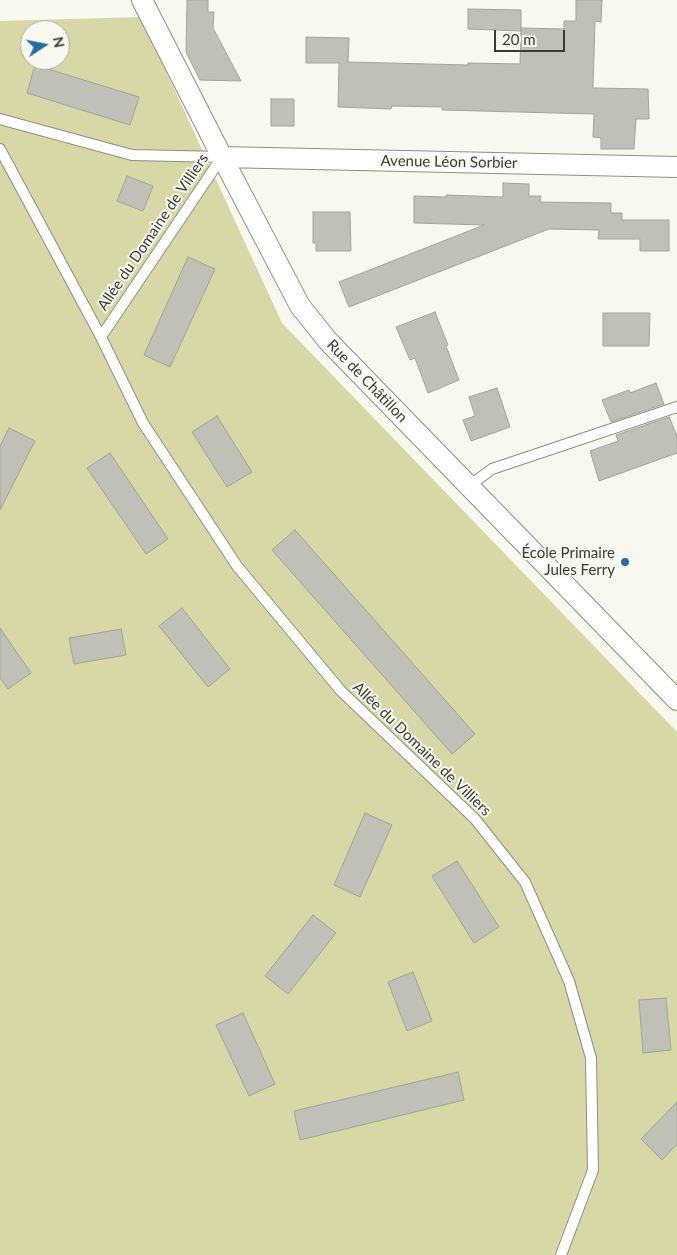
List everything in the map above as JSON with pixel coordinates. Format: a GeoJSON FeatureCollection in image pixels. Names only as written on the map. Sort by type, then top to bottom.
{"type":"FeatureCollection","features":[{"type":"Feature","properties":{"kind":"street","name":"Rue de Châtillon"},"geometry":{"type":"LineString","coordinates":[[142,0],[300,306],[328,341],[677,700]]}},
{"type":"Feature","properties":{"kind":"street","name":"Avenue Léon Sorbier"},"geometry":{"type":"LineString","coordinates":[[222,157],[677,167]]}},
{"type":"Feature","properties":{"kind":"lane","name":"Allée du Domaine de Villiers"},"geometry":{"type":"LineString","coordinates":[[0,118],[132,156],[222,157]]}},
{"type":"Feature","properties":{"kind":"lane","name":"Allée du Domaine de Villiers"},"geometry":{"type":"LineString","coordinates":[[0,149],[100,337],[143,423],[237,566],[341,691],[475,818],[525,882],[569,981],[591,1058],[593,1170],[561,1255]]}},
{"type":"Feature","properties":{"kind":"lane","name":"Allée du Domaine de Villiers"},"geometry":{"type":"LineString","coordinates":[[100,337],[222,157]]}},
{"type":"Feature","properties":{"kind":"lane"},"geometry":{"type":"LineString","coordinates":[[469,486],[492,469],[677,407]]}},
{"type":"Feature","properties":{"kind":"green space"},"geometry":{"type":"Polygon","coordinates":[[[141,17],[282,323],[677,732],[677,1255],[0,1255],[0,21],[20,20],[20,70],[70,70],[70,20],[35,20],[141,17]]]}},
{"type":"Feature","properties":{"kind":"building"},"geometry":{"type":"Polygon","coordinates":[[[187,0],[208,0],[208,12],[214,12],[213,28],[241,81],[200,80],[186,52],[187,0]]]}},
{"type":"Feature","properties":{"kind":"building"},"geometry":{"type":"Polygon","coordinates":[[[576,0],[602,0],[601,22],[595,21],[593,88],[648,89],[649,119],[636,119],[634,149],[601,149],[601,138],[593,137],[594,114],[442,110],[442,107],[392,106],[391,109],[338,107],[339,63],[306,63],[306,37],[349,38],[348,62],[468,65],[468,63],[520,64],[521,28],[564,29],[564,21],[576,21],[576,0]]]}},
{"type":"Feature","properties":{"kind":"building"},"geometry":{"type":"Polygon","coordinates":[[[468,9],[521,10],[521,31],[468,29],[468,9]]]}},
{"type":"Feature","properties":{"kind":"building"},"geometry":{"type":"Polygon","coordinates":[[[34,70],[51,70],[139,97],[130,125],[27,93],[34,70]]]}},
{"type":"Feature","properties":{"kind":"building"},"geometry":{"type":"Polygon","coordinates":[[[271,99],[294,99],[294,126],[271,126],[271,99]]]}},
{"type":"Feature","properties":{"kind":"building"},"geometry":{"type":"Polygon","coordinates":[[[127,176],[153,186],[143,211],[117,201],[127,176]]]}},
{"type":"Feature","properties":{"kind":"building"},"geometry":{"type":"Polygon","coordinates":[[[503,183],[529,184],[529,196],[541,196],[540,202],[611,203],[611,213],[622,213],[622,220],[669,220],[669,251],[640,251],[640,239],[598,239],[599,230],[549,229],[349,307],[339,282],[484,225],[414,223],[414,196],[503,197],[503,183]]]}},
{"type":"Feature","properties":{"kind":"building"},"geometry":{"type":"Polygon","coordinates":[[[313,212],[350,212],[351,251],[316,251],[316,243],[313,243],[313,212]]]}},
{"type":"Feature","properties":{"kind":"building"},"geometry":{"type":"Polygon","coordinates":[[[188,257],[215,269],[170,367],[144,355],[188,257]]]}},
{"type":"Feature","properties":{"kind":"building"},"geometry":{"type":"Polygon","coordinates":[[[435,312],[459,380],[428,393],[415,358],[410,360],[396,327],[435,312]]]}},
{"type":"Feature","properties":{"kind":"building"},"geometry":{"type":"Polygon","coordinates":[[[603,313],[650,313],[649,346],[603,346],[603,313]]]}},
{"type":"Feature","properties":{"kind":"building"},"geometry":{"type":"Polygon","coordinates":[[[656,383],[664,404],[611,422],[602,400],[629,390],[630,393],[656,383]]]}},
{"type":"Feature","properties":{"kind":"building"},"geometry":{"type":"Polygon","coordinates":[[[497,388],[510,427],[471,441],[463,420],[475,416],[469,397],[497,388]]]}},
{"type":"Feature","properties":{"kind":"building"},"geometry":{"type":"Polygon","coordinates":[[[217,416],[252,472],[227,487],[192,432],[217,416]]]}},
{"type":"Feature","properties":{"kind":"building"},"geometry":{"type":"Polygon","coordinates":[[[669,417],[677,436],[677,453],[599,481],[590,451],[618,441],[616,435],[669,417]]]}},
{"type":"Feature","properties":{"kind":"building"},"geometry":{"type":"Polygon","coordinates":[[[9,428],[35,441],[0,510],[0,446],[9,428]]]}},
{"type":"Feature","properties":{"kind":"building"},"geometry":{"type":"Polygon","coordinates":[[[110,453],[168,539],[146,554],[87,468],[110,453]]]}},
{"type":"Feature","properties":{"kind":"building"},"geometry":{"type":"Polygon","coordinates":[[[295,530],[475,734],[452,754],[272,550],[295,530]]]}},
{"type":"Feature","properties":{"kind":"building"},"geometry":{"type":"Polygon","coordinates":[[[182,608],[230,669],[208,687],[159,626],[182,608]]]}},
{"type":"Feature","properties":{"kind":"building"},"geometry":{"type":"Polygon","coordinates":[[[0,628],[31,673],[8,689],[0,678],[0,628]]]}},
{"type":"Feature","properties":{"kind":"building"},"geometry":{"type":"Polygon","coordinates":[[[121,629],[126,655],[74,664],[69,638],[121,629]]]}},
{"type":"Feature","properties":{"kind":"building"},"geometry":{"type":"Polygon","coordinates":[[[365,813],[392,825],[360,897],[334,885],[365,813]]]}},
{"type":"Feature","properties":{"kind":"building"},"geometry":{"type":"Polygon","coordinates":[[[457,861],[499,927],[474,943],[432,876],[457,861]]]}},
{"type":"Feature","properties":{"kind":"building"},"geometry":{"type":"Polygon","coordinates":[[[313,915],[336,933],[288,994],[265,976],[313,915]]]}},
{"type":"Feature","properties":{"kind":"building"},"geometry":{"type":"Polygon","coordinates":[[[413,972],[432,1021],[407,1031],[388,982],[413,972]]]}},
{"type":"Feature","properties":{"kind":"building"},"geometry":{"type":"Polygon","coordinates":[[[666,998],[671,1050],[643,1053],[639,1000],[666,998]]]}},
{"type":"Feature","properties":{"kind":"building"},"geometry":{"type":"Polygon","coordinates":[[[243,1013],[275,1084],[249,1096],[216,1025],[243,1013]]]}},
{"type":"Feature","properties":{"kind":"building"},"geometry":{"type":"Polygon","coordinates":[[[458,1072],[464,1100],[300,1140],[294,1111],[458,1072]]]}},
{"type":"Feature","properties":{"kind":"building"},"geometry":{"type":"Polygon","coordinates":[[[677,1102],[677,1144],[662,1160],[641,1139],[677,1102]]]}},
{"type":"Feature","properties":{"kind":"place","name":"École Primaire Jules Ferry"},"geometry":{"type":"Point","coordinates":[625,562]}}]}
